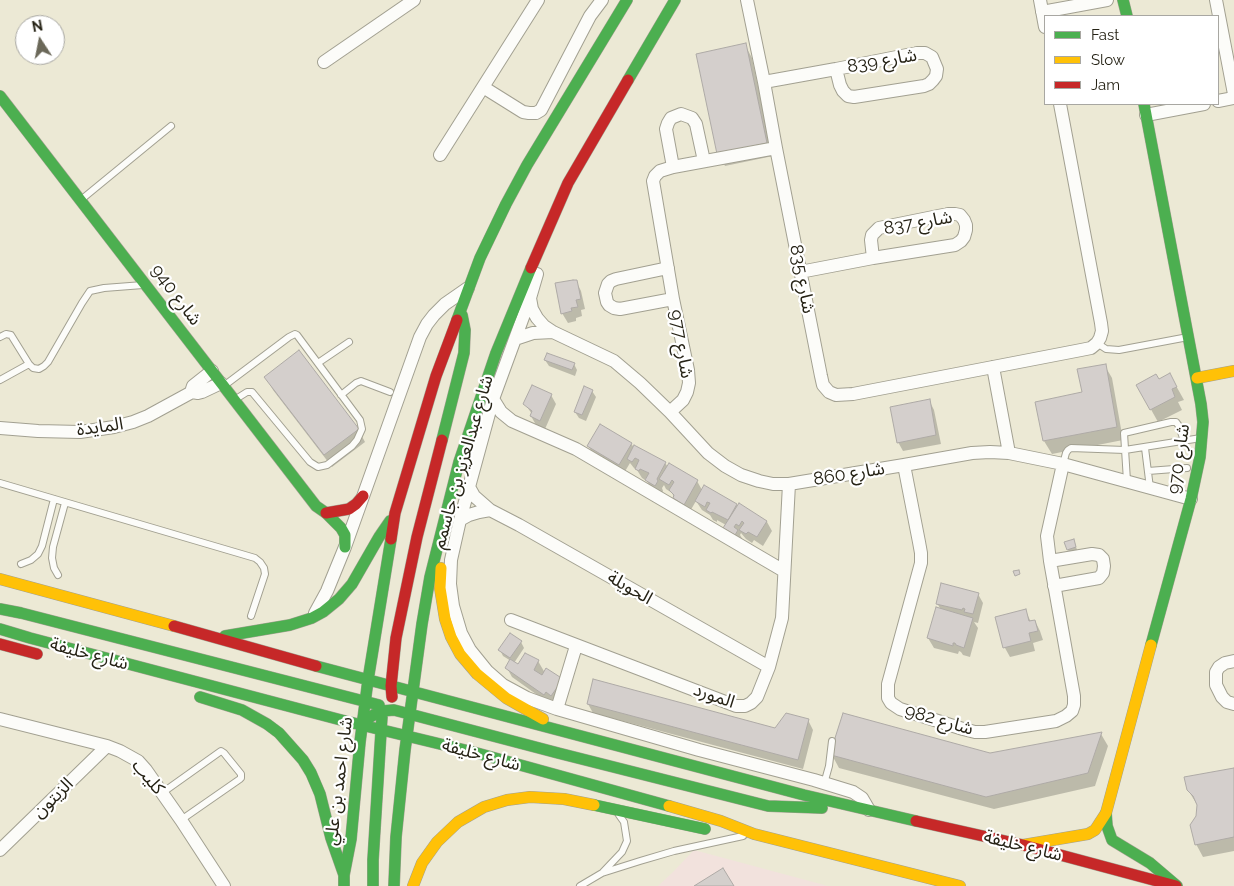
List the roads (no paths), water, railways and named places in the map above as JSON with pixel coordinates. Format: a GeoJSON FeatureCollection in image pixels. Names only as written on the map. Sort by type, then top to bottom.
{"type":"FeatureCollection","features":[{"type":"Feature","properties":{"kind":"main road"},"geometry":{"type":"LineString","coordinates":[[601,42],[610,0]]}},
{"type":"Feature","properties":{"kind":"main road"},"geometry":{"type":"LineString","coordinates":[[407,735],[368,680],[395,513],[436,376],[480,258],[506,204],[627,0]]}},
{"type":"Feature","properties":{"kind":"main road","name":"شارع عبدالعزيز بن جاسمم"},"geometry":{"type":"LineString","coordinates":[[412,692],[430,577],[459,462],[496,353],[520,292],[568,183],[675,0]]}},
{"type":"Feature","properties":{"kind":"main road"},"geometry":{"type":"LineString","coordinates":[[1124,0],[1127,15]]}},
{"type":"Feature","properties":{"kind":"main road","name":"شارع 940"},"geometry":{"type":"LineString","coordinates":[[0,96],[316,506],[342,528],[345,535],[344,547]]}},
{"type":"Feature","properties":{"kind":"main road","name":"شارع 970"},"geometry":{"type":"LineString","coordinates":[[1023,845],[1055,839],[1075,838],[1088,834],[1095,830],[1106,813],[1191,499],[1200,456],[1203,422],[1197,378],[1145,109]]}},
{"type":"Feature","properties":{"kind":"main road"},"geometry":{"type":"LineString","coordinates":[[373,886],[381,729],[387,708],[396,638],[416,537],[464,353],[465,330],[461,308]]}},
{"type":"Feature","properties":{"kind":"main road"},"geometry":{"type":"LineString","coordinates":[[1197,378],[1234,371]]}},
{"type":"Feature","properties":{"kind":"main road"},"geometry":{"type":"LineString","coordinates":[[326,513],[349,510],[363,496]]}},
{"type":"Feature","properties":{"kind":"main road"},"geometry":{"type":"LineString","coordinates":[[216,637],[290,626],[312,618],[339,599],[352,584],[395,513]]}},
{"type":"Feature","properties":{"kind":"main road"},"geometry":{"type":"LineString","coordinates":[[445,518],[440,588],[445,619],[460,654],[477,674],[506,698],[566,733]]}},
{"type":"Feature","properties":{"kind":"main road","name":"شارع خليفة"},"geometry":{"type":"LineString","coordinates":[[0,578],[566,733],[804,795],[1023,845],[1177,886]]}},
{"type":"Feature","properties":{"kind":"main road"},"geometry":{"type":"LineString","coordinates":[[0,609],[768,806],[869,810]]}},
{"type":"Feature","properties":{"kind":"main road","name":"شارع خليفة"},"geometry":{"type":"LineString","coordinates":[[0,628],[39,641],[473,752],[721,821],[754,834],[960,886]]}},
{"type":"Feature","properties":{"kind":"main road"},"geometry":{"type":"LineString","coordinates":[[0,644],[46,656]]}},
{"type":"Feature","properties":{"kind":"main road","name":"شارع احمد بن علي"},"geometry":{"type":"LineString","coordinates":[[344,881],[352,839],[360,742],[368,680]]}},
{"type":"Feature","properties":{"kind":"main road"},"geometry":{"type":"LineString","coordinates":[[363,725],[369,718],[412,692]]}},
{"type":"Feature","properties":{"kind":"main road"},"geometry":{"type":"LineString","coordinates":[[394,886],[396,837],[412,692]]}},
{"type":"Feature","properties":{"kind":"main road"},"geometry":{"type":"LineString","coordinates":[[185,693],[242,710],[267,724],[288,742],[303,760],[316,784],[344,881]]}},
{"type":"Feature","properties":{"kind":"main road"},"geometry":{"type":"LineString","coordinates":[[413,886],[422,863],[437,842],[458,822],[484,807],[507,800],[530,797],[564,799],[702,828],[754,834]]}},
{"type":"Feature","properties":{"kind":"main road","name":"شارع 970"},"geometry":{"type":"LineString","coordinates":[[1106,813],[1112,840],[1127,850],[1141,856],[1177,886]]}},
{"type":"Feature","properties":{"kind":"main road"},"geometry":{"type":"LineString","coordinates":[[1075,838],[1127,850]]}},
{"type":"Feature","properties":{"kind":"street"},"geometry":{"type":"LineString","coordinates":[[324,62],[414,0]]}},
{"type":"Feature","properties":{"kind":"street"},"geometry":{"type":"LineString","coordinates":[[440,155],[538,0]]}},
{"type":"Feature","properties":{"kind":"street"},"geometry":{"type":"LineString","coordinates":[[483,87],[522,112],[536,113],[541,110],[590,16],[602,0]]}},
{"type":"Feature","properties":{"kind":"street","name":"شارع 835"},"geometry":{"type":"LineString","coordinates":[[747,0],[821,376],[823,385],[829,392],[843,396],[1082,350],[1091,348],[1097,343]]}},
{"type":"Feature","properties":{"kind":"street"},"geometry":{"type":"LineString","coordinates":[[1044,22],[1041,6],[1107,0]]}},
{"type":"Feature","properties":{"kind":"street"},"geometry":{"type":"LineString","coordinates":[[1216,0],[1230,50],[1234,94]]}},
{"type":"Feature","properties":{"kind":"street","name":"شارع 839"},"geometry":{"type":"LineString","coordinates":[[764,82],[916,53],[925,53],[932,56],[937,69],[933,80],[924,86],[854,97],[848,96],[843,91],[836,69]]}},
{"type":"Feature","properties":{"kind":"street"},"geometry":{"type":"LineString","coordinates":[[1219,101],[1234,98]]}},
{"type":"Feature","properties":{"kind":"street"},"geometry":{"type":"LineString","coordinates":[[1060,105],[1101,323],[1102,331],[1097,343]]}},
{"type":"Feature","properties":{"kind":"street"},"geometry":{"type":"LineString","coordinates":[[1145,109],[1192,105]]}},
{"type":"Feature","properties":{"kind":"street"},"geometry":{"type":"LineString","coordinates":[[673,167],[666,129],[671,118],[681,114],[692,118],[696,124],[704,161]]}},
{"type":"Feature","properties":{"kind":"street","name":"شارع 977"},"geometry":{"type":"LineString","coordinates":[[670,412],[683,400],[689,383],[653,188],[655,176],[660,171],[673,167],[776,148]]}},
{"type":"Feature","properties":{"kind":"street","name":"شارع 837"},"geometry":{"type":"LineString","coordinates":[[800,272],[955,245],[964,237],[966,230],[964,220],[960,215],[948,214],[879,228],[872,235],[873,258]]}},
{"type":"Feature","properties":{"kind":"street","name":"شارع عبدالعزيز بن جاسمم"},"geometry":{"type":"LineString","coordinates":[[542,241],[539,263],[530,298],[493,399],[460,520],[451,560],[450,584],[453,606],[470,650],[503,685],[527,698],[556,709]]}},
{"type":"Feature","properties":{"kind":"street","name":"شارع 977"},"geometry":{"type":"LineString","coordinates":[[668,268],[616,279],[608,284],[605,293],[609,305],[620,309],[673,299]]}},
{"type":"Feature","properties":{"kind":"street"},"geometry":{"type":"LineString","coordinates":[[312,618],[328,590],[426,324],[445,304],[468,288]]}},
{"type":"Feature","properties":{"kind":"street","name":"شارع 860"},"geometry":{"type":"LineString","coordinates":[[530,298],[532,309],[544,326],[614,361],[670,412],[708,453],[741,475],[758,481],[773,484],[789,484],[972,453],[990,452],[1008,453],[1063,464],[1191,499]]}},
{"type":"Feature","properties":{"kind":"street"},"geometry":{"type":"LineString","coordinates":[[514,339],[533,333],[553,332]]}},
{"type":"Feature","properties":{"kind":"street"},"geometry":{"type":"LineString","coordinates":[[994,368],[1008,453]]}},
{"type":"Feature","properties":{"kind":"street","name":"المايدة"},"geometry":{"type":"LineString","coordinates":[[192,392],[193,386],[212,371]]}},
{"type":"Feature","properties":{"kind":"street","name":"المايدة"},"geometry":{"type":"LineString","coordinates":[[0,428],[80,432],[114,427],[148,416],[192,392],[202,392],[223,384]]}},
{"type":"Feature","properties":{"kind":"street"},"geometry":{"type":"LineString","coordinates":[[493,399],[501,412],[512,421],[576,449],[784,571]]}},
{"type":"Feature","properties":{"kind":"street"},"geometry":{"type":"LineString","coordinates":[[486,426],[498,422],[512,421]]}},
{"type":"Feature","properties":{"kind":"street","name":"شارع 982"},"geometry":{"type":"LineString","coordinates":[[904,466],[919,542],[920,562],[888,684],[888,698],[896,707],[962,729],[985,732],[1056,721],[1072,711],[1074,705],[1047,536],[1063,464]]}},
{"type":"Feature","properties":{"kind":"street","name":"المورد"},"geometry":{"type":"LineString","coordinates":[[511,620],[736,706],[745,706],[758,697],[769,667],[782,618],[789,484]]}},
{"type":"Feature","properties":{"kind":"street","name":"الحويلة"},"geometry":{"type":"LineString","coordinates":[[469,487],[481,504],[490,510],[769,667]]}},
{"type":"Feature","properties":{"kind":"street"},"geometry":{"type":"LineString","coordinates":[[460,520],[469,515],[490,510]]}},
{"type":"Feature","properties":{"kind":"street"},"geometry":{"type":"LineString","coordinates":[[1050,561],[1092,554],[1099,555],[1103,559],[1103,573],[1098,578],[1054,586]]}},
{"type":"Feature","properties":{"kind":"street"},"geometry":{"type":"LineString","coordinates":[[576,646],[556,709],[853,792],[866,803],[869,810]]}},
{"type":"Feature","properties":{"kind":"street"},"geometry":{"type":"LineString","coordinates":[[1234,661],[1225,663],[1216,672],[1216,685],[1222,697],[1227,702],[1234,704]]}},
{"type":"Feature","properties":{"kind":"street","name":"كليب"},"geometry":{"type":"LineString","coordinates":[[0,719],[107,746],[120,750],[138,761],[181,820],[224,886]]}},
{"type":"Feature","properties":{"kind":"street","name":"الزيتون"},"geometry":{"type":"LineString","coordinates":[[0,850],[107,746]]}},
{"type":"Feature","properties":{"kind":"lane"},"geometry":{"type":"LineString","coordinates":[[81,200],[171,126]]}},
{"type":"Feature","properties":{"kind":"lane"},"geometry":{"type":"LineString","coordinates":[[0,337],[6,334],[11,335],[29,364],[33,368],[39,369],[48,362],[90,292],[104,288],[146,285]]}},
{"type":"Feature","properties":{"kind":"lane"},"geometry":{"type":"LineString","coordinates":[[223,384],[295,334],[360,420],[362,429],[352,446],[327,465],[318,467],[310,462],[252,392],[247,392],[235,400]]}},
{"type":"Feature","properties":{"kind":"lane"},"geometry":{"type":"LineString","coordinates":[[1097,343],[1106,349],[1119,350],[1189,337]]}},
{"type":"Feature","properties":{"kind":"lane"},"geometry":{"type":"LineString","coordinates":[[318,363],[349,342]]}},
{"type":"Feature","properties":{"kind":"lane"},"geometry":{"type":"LineString","coordinates":[[0,380],[29,364]]}},
{"type":"Feature","properties":{"kind":"lane"},"geometry":{"type":"LineString","coordinates":[[341,395],[359,381],[390,392]]}},
{"type":"Feature","properties":{"kind":"lane"},"geometry":{"type":"LineString","coordinates":[[1127,481],[1124,433],[1176,422],[1184,441]]}},
{"type":"Feature","properties":{"kind":"lane"},"geometry":{"type":"LineString","coordinates":[[1063,464],[1066,453],[1071,448],[1124,450],[1202,438]]}},
{"type":"Feature","properties":{"kind":"lane"},"geometry":{"type":"LineString","coordinates":[[1145,448],[1150,488]]}},
{"type":"Feature","properties":{"kind":"lane"},"geometry":{"type":"LineString","coordinates":[[1148,471],[1187,468]]}},
{"type":"Feature","properties":{"kind":"lane"},"geometry":{"type":"LineString","coordinates":[[0,483],[255,558],[264,568],[265,574],[250,616]]}},
{"type":"Feature","properties":{"kind":"lane"},"geometry":{"type":"LineString","coordinates":[[21,564],[31,560],[38,554],[42,546],[54,499]]}},
{"type":"Feature","properties":{"kind":"lane"},"geometry":{"type":"LineString","coordinates":[[58,575],[52,558],[65,503]]}},
{"type":"Feature","properties":{"kind":"lane"},"geometry":{"type":"LineString","coordinates":[[824,784],[829,766],[832,741]]}},
{"type":"Feature","properties":{"kind":"lane"},"geometry":{"type":"LineString","coordinates":[[162,793],[222,751],[241,774],[240,779],[181,820]]}},
{"type":"Feature","properties":{"kind":"lane"},"geometry":{"type":"LineString","coordinates":[[602,873],[622,852],[627,840],[624,822],[615,809]]}},
{"type":"Feature","properties":{"kind":"lane"},"geometry":{"type":"LineString","coordinates":[[580,886],[602,873],[674,851],[754,834]]}}]}
